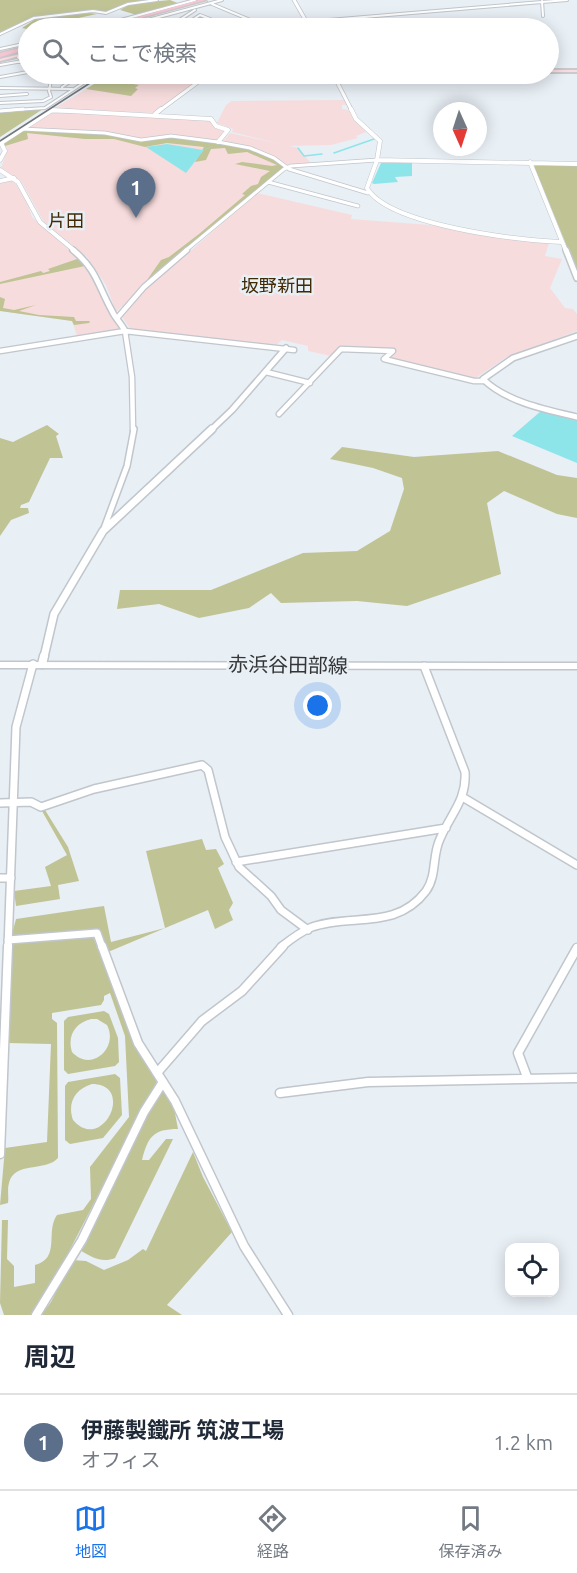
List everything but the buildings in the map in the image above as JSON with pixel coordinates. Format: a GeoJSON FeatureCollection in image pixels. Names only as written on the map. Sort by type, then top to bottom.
{"type":"FeatureCollection","features":[{"type":"Feature","properties":{"kind":"highway"},"geometry":{"type":"LineString","coordinates":[[140,18],[209,1]]}},
{"type":"Feature","properties":{"kind":"highway"},"geometry":{"type":"LineString","coordinates":[[145,18],[209,1]]}},
{"type":"Feature","properties":{"kind":"highway"},"geometry":{"type":"LineString","coordinates":[[0,55],[18,50]]}},
{"type":"Feature","properties":{"kind":"main road"},"geometry":{"type":"LineString","coordinates":[[559,70],[577,70]]}},
{"type":"Feature","properties":{"kind":"main road","name":"赤浜谷田部線"},"geometry":{"type":"LineString","coordinates":[[0,665],[577,666]]}},
{"type":"Feature","properties":{"kind":"street"},"geometry":{"type":"LineString","coordinates":[[106,13],[129,4],[157,0]]}},
{"type":"Feature","properties":{"kind":"street"},"geometry":{"type":"LineString","coordinates":[[172,0],[183,4]]}},
{"type":"Feature","properties":{"kind":"street"},"geometry":{"type":"LineString","coordinates":[[132,18],[195,0]]}},
{"type":"Feature","properties":{"kind":"street"},"geometry":{"type":"LineString","coordinates":[[155,18],[209,1],[222,0]]}},
{"type":"Feature","properties":{"kind":"street"},"geometry":{"type":"LineString","coordinates":[[294,0],[305,18]]}},
{"type":"Feature","properties":{"kind":"street"},"geometry":{"type":"LineString","coordinates":[[344,18],[567,0]]}},
{"type":"Feature","properties":{"kind":"street"},"geometry":{"type":"LineString","coordinates":[[209,1],[247,18]]}},
{"type":"Feature","properties":{"kind":"street"},"geometry":{"type":"LineString","coordinates":[[542,2],[543,16]]}},
{"type":"Feature","properties":{"kind":"street"},"geometry":{"type":"LineString","coordinates":[[182,18],[196,10],[192,8]]}},
{"type":"Feature","properties":{"kind":"street"},"geometry":{"type":"LineString","coordinates":[[34,18],[93,11],[106,13],[115,18]]}},
{"type":"Feature","properties":{"kind":"street"},"geometry":{"type":"LineString","coordinates":[[161,16],[170,18]]}},
{"type":"Feature","properties":{"kind":"street"},"geometry":{"type":"LineString","coordinates":[[1,37],[18,28]]}},
{"type":"Feature","properties":{"kind":"street"},"geometry":{"type":"LineString","coordinates":[[0,55],[8,47],[18,48]]}},
{"type":"Feature","properties":{"kind":"street"},"geometry":{"type":"LineString","coordinates":[[0,65],[18,62]]}},
{"type":"Feature","properties":{"kind":"street"},"geometry":{"type":"LineString","coordinates":[[0,76],[18,72]]}},
{"type":"Feature","properties":{"kind":"street"},"geometry":{"type":"LineString","coordinates":[[0,103],[43,101],[51,97],[50,84]]}},
{"type":"Feature","properties":{"kind":"street"},"geometry":{"type":"LineString","coordinates":[[61,87],[66,84]]}},
{"type":"Feature","properties":{"kind":"street"},"geometry":{"type":"LineString","coordinates":[[0,111],[46,107],[81,84]]}},
{"type":"Feature","properties":{"kind":"street"},"geometry":{"type":"LineString","coordinates":[[155,114],[195,84]]}},
{"type":"Feature","properties":{"kind":"street"},"geometry":{"type":"LineString","coordinates":[[338,84],[356,119],[380,141],[377,160],[367,188],[368,193]]}},
{"type":"Feature","properties":{"kind":"street"},"geometry":{"type":"LineString","coordinates":[[27,87],[27,109]]}},
{"type":"Feature","properties":{"kind":"street"},"geometry":{"type":"LineString","coordinates":[[0,88],[61,87],[73,89]]}},
{"type":"Feature","properties":{"kind":"street"},"geometry":{"type":"LineString","coordinates":[[0,96],[27,94]]}},
{"type":"Feature","properties":{"kind":"street"},"geometry":{"type":"LineString","coordinates":[[0,160],[5,151],[1,143],[52,110],[155,114],[213,120],[216,126],[228,131],[218,142]]}},
{"type":"Feature","properties":{"kind":"street"},"geometry":{"type":"LineString","coordinates":[[22,129],[105,133],[141,140],[171,136],[218,142],[266,154],[287,168],[368,193],[392,207],[436,222],[496,235],[562,242]]}},
{"type":"Feature","properties":{"kind":"street"},"geometry":{"type":"LineString","coordinates":[[118,317],[144,287],[241,203],[287,168],[377,160],[577,164]]}},
{"type":"Feature","properties":{"kind":"street"},"geometry":{"type":"LineString","coordinates":[[530,162],[577,278]]}},
{"type":"Feature","properties":{"kind":"street"},"geometry":{"type":"LineString","coordinates":[[0,170],[14,178],[40,222],[84,259],[100,282],[113,314],[118,317],[125,331],[133,384],[132,445],[129,458],[103,531],[54,614],[16,727],[15,802],[0,1154]]}},
{"type":"Feature","properties":{"kind":"street"},"geometry":{"type":"LineString","coordinates":[[0,181],[14,178]]}},
{"type":"Feature","properties":{"kind":"street"},"geometry":{"type":"LineString","coordinates":[[268,182],[358,206]]}},
{"type":"Feature","properties":{"kind":"street"},"geometry":{"type":"LineString","coordinates":[[0,351],[125,331],[294,350]]}},
{"type":"Feature","properties":{"kind":"street"},"geometry":{"type":"LineString","coordinates":[[484,381],[484,377],[508,362],[555,342],[577,336]]}},
{"type":"Feature","properties":{"kind":"street"},"geometry":{"type":"LineString","coordinates":[[103,531],[232,410],[286,348]]}},
{"type":"Feature","properties":{"kind":"street"},"geometry":{"type":"LineString","coordinates":[[279,414],[341,349],[393,351],[384,358],[474,381],[484,381],[492,387],[545,409],[577,417]]}},
{"type":"Feature","properties":{"kind":"street"},"geometry":{"type":"LineString","coordinates":[[266,372],[310,383]]}},
{"type":"Feature","properties":{"kind":"street"},"geometry":{"type":"LineString","coordinates":[[157,1073],[203,1020],[240,993],[277,949],[308,930],[389,918],[403,912],[426,891],[438,842],[464,798],[465,772],[424,666]]}},
{"type":"Feature","properties":{"kind":"street"},"geometry":{"type":"LineString","coordinates":[[0,803],[31,802],[41,807],[94,789],[202,765],[208,770],[225,837],[242,872],[271,896],[281,910],[308,930]]}},
{"type":"Feature","properties":{"kind":"street"},"geometry":{"type":"LineString","coordinates":[[464,798],[577,866]]}},
{"type":"Feature","properties":{"kind":"street"},"geometry":{"type":"LineString","coordinates":[[236,862],[446,828]]}},
{"type":"Feature","properties":{"kind":"street"},"geometry":{"type":"LineString","coordinates":[[0,878],[11,878]]}},
{"type":"Feature","properties":{"kind":"street"},"geometry":{"type":"LineString","coordinates":[[8,940],[97,933],[138,1043],[163,1082],[199,1149],[244,1246],[288,1315]]}},
{"type":"Feature","properties":{"kind":"street"},"geometry":{"type":"LineString","coordinates":[[526,1077],[518,1053],[577,948]]}},
{"type":"Feature","properties":{"kind":"street"},"geometry":{"type":"LineString","coordinates":[[280,1093],[315,1085],[526,1077],[577,1078]]}},
{"type":"Feature","properties":{"kind":"street"},"geometry":{"type":"LineString","coordinates":[[36,1315],[82,1240],[144,1112],[163,1082]]}},
{"type":"Feature","properties":{"kind":"shaded area"},"geometry":{"type":"Polygon","coordinates":[[[94,84],[194,84],[155,113],[53,109],[94,84]]]}},
{"type":"Feature","properties":{"kind":"shaded area"},"geometry":{"type":"Polygon","coordinates":[[[344,100],[346,105],[342,105],[342,109],[348,110],[366,132],[356,136],[358,138],[331,145],[289,146],[232,132],[233,129],[217,123],[226,105],[232,101],[344,100]]]}},
{"type":"Feature","properties":{"kind":"shaded area"},"geometry":{"type":"Polygon","coordinates":[[[53,111],[190,117],[212,121],[214,126],[227,131],[219,140],[141,139],[105,133],[26,128],[53,111]]]}},
{"type":"Feature","properties":{"kind":"shaded area"},"geometry":{"type":"Polygon","coordinates":[[[24,130],[104,134],[249,149],[284,167],[235,206],[116,312],[106,285],[87,257],[44,222],[21,181],[1,168],[7,151],[5,146],[24,130]]]}},
{"type":"Feature","properties":{"kind":"shaded area"},"geometry":{"type":"Polygon","coordinates":[[[230,133],[299,148],[312,165],[287,166],[222,142],[230,133]]]}},
{"type":"Feature","properties":{"kind":"shaded area"},"geometry":{"type":"Polygon","coordinates":[[[11,180],[27,202],[32,217],[82,261],[97,282],[110,315],[120,330],[77,336],[72,321],[0,311],[0,182],[11,180]]]}},
{"type":"Feature","properties":{"kind":"shaded area"},"geometry":{"type":"Polygon","coordinates":[[[257,193],[352,215],[351,219],[430,225],[549,243],[545,256],[562,259],[550,288],[565,308],[573,309],[577,314],[577,331],[507,357],[474,379],[386,358],[389,353],[340,348],[331,356],[308,351],[308,346],[282,340],[276,345],[229,343],[131,330],[121,315],[142,293],[257,193]]]}},
{"type":"Feature","properties":{"kind":"green space"},"geometry":{"type":"Polygon","coordinates":[[[0,0],[156,0],[128,4],[108,13],[93,11],[18,18],[18,26],[0,33],[0,0]]]}},
{"type":"Feature","properties":{"kind":"green space"},"geometry":{"type":"Polygon","coordinates":[[[170,0],[180,4],[137,15],[120,10],[130,4],[170,0]]]}},
{"type":"Feature","properties":{"kind":"green space"},"geometry":{"type":"Polygon","coordinates":[[[89,13],[97,14],[78,18],[37,18],[89,13]]]}},
{"type":"Feature","properties":{"kind":"green space"},"geometry":{"type":"Polygon","coordinates":[[[94,84],[139,85],[131,96],[86,89],[94,84]]]}},
{"type":"Feature","properties":{"kind":"green space"},"geometry":{"type":"Polygon","coordinates":[[[43,109],[0,137],[0,112],[43,109]]]}},
{"type":"Feature","properties":{"kind":"green space"},"geometry":{"type":"Polygon","coordinates":[[[24,130],[104,134],[143,141],[176,137],[224,143],[272,158],[284,167],[147,280],[161,260],[169,257],[199,234],[270,171],[235,164],[242,162],[277,165],[247,152],[228,154],[225,148],[211,149],[206,160],[195,162],[204,147],[167,143],[145,147],[114,139],[85,139],[27,133],[28,139],[5,146],[4,143],[24,130]]]}},
{"type":"Feature","properties":{"kind":"green space"},"geometry":{"type":"Polygon","coordinates":[[[536,164],[577,165],[577,271],[534,166],[536,164]]]}},
{"type":"Feature","properties":{"kind":"green space"},"geometry":{"type":"Polygon","coordinates":[[[77,259],[85,266],[0,284],[0,282],[41,271],[43,273],[50,271],[48,269],[77,259]]]}},
{"type":"Feature","properties":{"kind":"green space"},"geometry":{"type":"Polygon","coordinates":[[[0,297],[5,299],[3,308],[14,310],[36,305],[19,311],[39,315],[74,317],[76,321],[90,321],[74,325],[72,321],[0,311],[0,297]]]}},
{"type":"Feature","properties":{"kind":"green space"},"geometry":{"type":"Polygon","coordinates":[[[47,425],[59,434],[56,436],[63,458],[50,458],[29,502],[21,505],[20,508],[28,508],[29,513],[11,520],[0,536],[0,438],[13,442],[47,425]]]}},
{"type":"Feature","properties":{"kind":"green space"},"geometry":{"type":"Polygon","coordinates":[[[342,447],[414,457],[498,451],[557,475],[577,478],[577,518],[557,514],[504,491],[487,503],[501,574],[407,606],[357,601],[281,603],[271,593],[249,608],[199,618],[159,604],[117,609],[120,590],[211,590],[303,553],[357,551],[390,531],[404,489],[402,478],[373,468],[330,459],[342,447]]]}},
{"type":"Feature","properties":{"kind":"green space"},"geometry":{"type":"Polygon","coordinates":[[[45,810],[68,847],[79,881],[58,885],[60,899],[16,906],[14,891],[51,886],[45,867],[67,855],[42,811],[45,810]]]}},
{"type":"Feature","properties":{"kind":"green space"},"geometry":{"type":"Polygon","coordinates":[[[202,839],[206,850],[216,849],[224,864],[218,868],[233,903],[229,910],[233,920],[215,929],[208,910],[108,952],[99,931],[14,937],[12,934],[16,919],[104,906],[111,942],[165,928],[146,851],[202,839]]]}},
{"type":"Feature","properties":{"kind":"green space"},"geometry":{"type":"Polygon","coordinates":[[[93,937],[156,1078],[156,1083],[45,1298],[33,1315],[4,1315],[0,1303],[2,1220],[8,1220],[7,1259],[14,1266],[14,1287],[35,1283],[35,1265],[48,1257],[52,1229],[57,1215],[83,1210],[91,1199],[90,1167],[129,1117],[125,1036],[110,993],[104,996],[101,1005],[52,1013],[52,1019],[57,1023],[58,1158],[46,1165],[24,1169],[12,1176],[8,1188],[8,1203],[0,1205],[5,1148],[47,1142],[51,1044],[8,1043],[12,945],[93,937]]]}},
{"type":"Feature","properties":{"kind":"green space"},"geometry":{"type":"Polygon","coordinates":[[[104,1011],[109,1014],[118,1038],[119,1062],[115,1066],[68,1074],[64,1070],[64,1021],[68,1017],[104,1011]],[[97,1019],[85,1021],[74,1031],[71,1041],[72,1052],[79,1058],[95,1059],[106,1049],[110,1034],[107,1025],[97,1019]]]}},
{"type":"Feature","properties":{"kind":"green space"},"geometry":{"type":"Polygon","coordinates":[[[115,1074],[120,1078],[122,1115],[103,1138],[70,1144],[65,1140],[65,1086],[68,1082],[115,1074]],[[92,1084],[86,1086],[74,1098],[71,1108],[73,1120],[84,1128],[94,1129],[103,1124],[110,1115],[113,1104],[112,1094],[105,1087],[92,1084]]]}},
{"type":"Feature","properties":{"kind":"green space"},"geometry":{"type":"Polygon","coordinates":[[[164,1089],[174,1108],[178,1129],[157,1133],[149,1140],[142,1160],[149,1160],[166,1139],[173,1139],[115,1258],[105,1260],[96,1258],[78,1249],[154,1102],[164,1089]]]}},
{"type":"Feature","properties":{"kind":"green space"},"geometry":{"type":"Polygon","coordinates":[[[193,1152],[203,1177],[232,1232],[167,1305],[182,1315],[41,1315],[51,1302],[72,1260],[86,1261],[104,1270],[128,1260],[143,1249],[146,1251],[193,1152]]]}},
{"type":"Feature","properties":{"kind":"water"},"geometry":{"type":"Polygon","coordinates":[[[221,143],[204,150],[186,173],[146,147],[167,144],[203,150],[221,143]]]}},
{"type":"Feature","properties":{"kind":"water"},"geometry":{"type":"Polygon","coordinates":[[[381,163],[412,163],[412,176],[395,177],[398,182],[374,184],[372,183],[381,163]]]}},
{"type":"Feature","properties":{"kind":"water"},"geometry":{"type":"Polygon","coordinates":[[[541,411],[577,421],[577,463],[512,436],[541,411]]]}},
{"type":"Feature","properties":{"kind":"waterway"},"geometry":{"type":"LineString","coordinates":[[334,153],[374,139]]}},
{"type":"Feature","properties":{"kind":"waterway"},"geometry":{"type":"LineString","coordinates":[[298,148],[304,156],[322,154]]}},
{"type":"Feature","properties":{"kind":"tunnel"},"geometry":{"type":"LineString","coordinates":[[200,0],[208,2]]}},
{"type":"Feature","properties":{"kind":"railway"},"geometry":{"type":"LineString","coordinates":[[0,141],[88,84]]}},
{"type":"Feature","properties":{"kind":"place","name":"伊藤製鐵所 筑波工場"},"geometry":{"type":"Point","coordinates":[136,218]}},
{"type":"Feature","properties":{"kind":"district","name":"片田"},"geometry":{"type":"Point","coordinates":[66,221]}},
{"type":"Feature","properties":{"kind":"district","name":"坂野新田"},"geometry":{"type":"Point","coordinates":[277,286]}}]}
